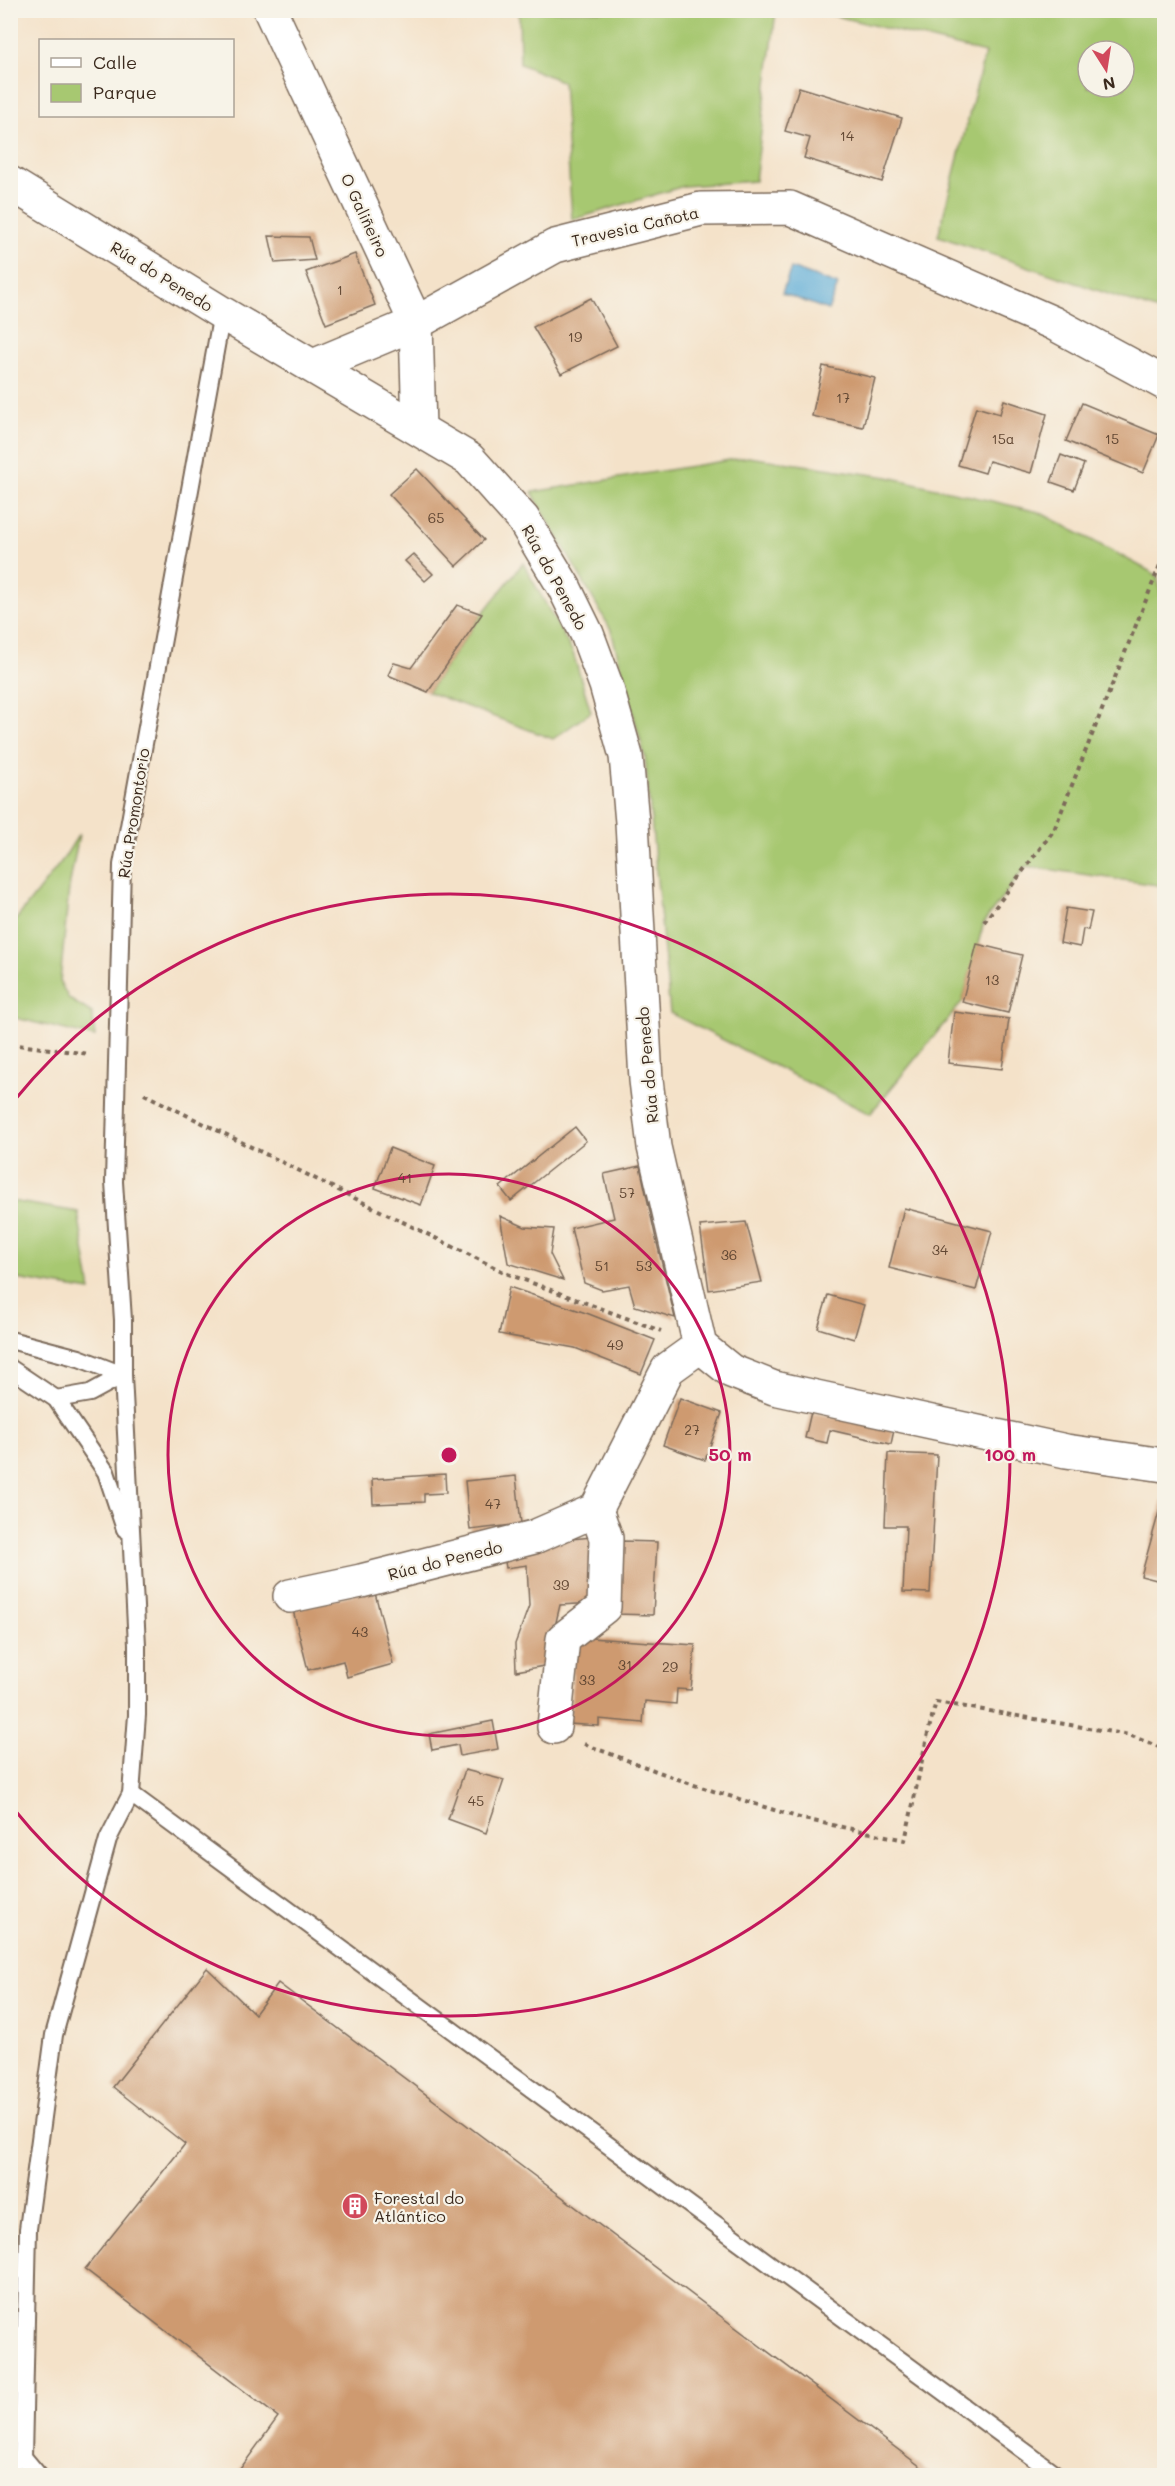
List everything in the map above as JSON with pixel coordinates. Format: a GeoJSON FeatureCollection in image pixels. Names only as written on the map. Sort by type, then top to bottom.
{"type":"FeatureCollection","features":[{"type":"Feature","properties":{"kind":"street","name":"O Galiñeiro"},"geometry":{"type":"LineString","coordinates":[[270,10],[416,324],[419,429]]}},
{"type":"Feature","properties":{"kind":"street","name":"Rúa do Penedo"},"geometry":{"type":"LineString","coordinates":[[10,183],[222,313],[469,459],[523,519],[564,587],[587,634],[606,685],[626,756],[632,822],[646,1080],[654,1147],[700,1346]]}},
{"type":"Feature","properties":{"kind":"street","name":"Travesia Cañota"},"geometry":{"type":"LineString","coordinates":[[313,366],[416,324],[555,246],[701,209],[790,208],[1053,323],[1164,383]]}},
{"type":"Feature","properties":{"kind":"street"},"geometry":{"type":"LineString","coordinates":[[554,1727],[563,1639],[604,1607],[606,1538],[596,1510],[668,1369],[700,1346],[730,1371],[774,1388],[1066,1451],[1164,1464]]}},
{"type":"Feature","properties":{"kind":"street","name":"Rúa do Penedo"},"geometry":{"type":"LineString","coordinates":[[290,1596],[534,1538],[596,1510]]}},
{"type":"Feature","properties":{"kind":"lane","name":"Rúa Promontorio"},"geometry":{"type":"LineString","coordinates":[[131,1794],[137,1715],[137,1646],[123,1375],[123,1320],[114,1182],[122,865],[222,313]]}},
{"type":"Feature","properties":{"kind":"lane"},"geometry":{"type":"LineString","coordinates":[[10,1340],[79,1358],[123,1375]]}},
{"type":"Feature","properties":{"kind":"lane"},"geometry":{"type":"LineString","coordinates":[[10,1368],[56,1399],[106,1472],[132,1550]]}},
{"type":"Feature","properties":{"kind":"lane"},"geometry":{"type":"LineString","coordinates":[[56,1399],[90,1393],[123,1375]]}},
{"type":"Feature","properties":{"kind":"lane"},"geometry":{"type":"LineString","coordinates":[[39,2475],[17,2460],[28,2229],[54,2035],[108,1839],[131,1794],[1058,2475]]}},
{"type":"Feature","properties":{"kind":"path"},"geometry":{"type":"LineString","coordinates":[[984,922],[1054,830],[1164,555]]}},
{"type":"Feature","properties":{"kind":"path"},"geometry":{"type":"LineString","coordinates":[[10,1044],[117,1058]]}},
{"type":"Feature","properties":{"kind":"path"},"geometry":{"type":"LineString","coordinates":[[117,1081],[261,1150],[508,1274],[700,1346]]}},
{"type":"Feature","properties":{"kind":"path"},"geometry":{"type":"LineString","coordinates":[[554,1727],[577,1741],[691,1784],[803,1819],[905,1840],[921,1755],[936,1702],[1129,1736],[1164,1749]]}},
{"type":"Feature","properties":{"kind":"green space"},"geometry":{"type":"Polygon","coordinates":[[[519,11],[776,11],[755,181],[684,186],[572,220],[563,82],[520,64],[519,11]]]}},
{"type":"Feature","properties":{"kind":"green space"},"geometry":{"type":"Polygon","coordinates":[[[816,11],[1164,11],[1164,313],[938,236],[985,53],[816,11]]]}},
{"type":"Feature","properties":{"kind":"green space"},"geometry":{"type":"Polygon","coordinates":[[[748,457],[888,477],[1039,512],[1157,575],[1164,609],[1164,886],[1026,866],[984,922],[962,1002],[870,1114],[670,1013],[645,757],[611,630],[532,492],[748,457]]]}},
{"type":"Feature","properties":{"kind":"green space"},"geometry":{"type":"Polygon","coordinates":[[[523,563],[573,653],[591,712],[553,739],[428,692],[482,614],[523,563]]]}},
{"type":"Feature","properties":{"kind":"green space"},"geometry":{"type":"Polygon","coordinates":[[[79,834],[69,888],[60,982],[69,999],[92,1013],[95,1037],[11,1017],[11,926],[64,858],[79,834]]]}},
{"type":"Feature","properties":{"kind":"green space"},"geometry":{"type":"Polygon","coordinates":[[[11,1201],[78,1212],[91,1291],[11,1278],[11,1201]]]}},
{"type":"Feature","properties":{"kind":"water"},"geometry":{"type":"Polygon","coordinates":[[[791,268],[838,285],[828,310],[782,293],[791,268]]]}},
{"type":"Feature","properties":{"kind":"building"},"geometry":{"type":"Polygon","coordinates":[[[799,87],[902,118],[882,182],[804,158],[810,138],[785,131],[799,87]]]}},
{"type":"Feature","properties":{"kind":"building"},"geometry":{"type":"Polygon","coordinates":[[[269,236],[309,237],[315,260],[275,263],[269,236]]]}},
{"type":"Feature","properties":{"kind":"building"},"geometry":{"type":"Polygon","coordinates":[[[355,254],[375,305],[326,324],[306,272],[355,254]]]}},
{"type":"Feature","properties":{"kind":"building"},"geometry":{"type":"Polygon","coordinates":[[[591,298],[617,346],[561,374],[533,327],[591,298]]]}},
{"type":"Feature","properties":{"kind":"building"},"geometry":{"type":"Polygon","coordinates":[[[823,366],[875,378],[863,427],[812,416],[823,366]]]}},
{"type":"Feature","properties":{"kind":"building"},"geometry":{"type":"Polygon","coordinates":[[[1004,400],[1047,414],[1031,473],[989,461],[985,473],[958,465],[976,407],[1000,414],[1004,400]]]}},
{"type":"Feature","properties":{"kind":"building"},"geometry":{"type":"Polygon","coordinates":[[[1082,403],[1159,435],[1143,473],[1066,441],[1082,403]]]}},
{"type":"Feature","properties":{"kind":"building"},"geometry":{"type":"Polygon","coordinates":[[[1061,455],[1084,464],[1074,490],[1051,482],[1061,455]]]}},
{"type":"Feature","properties":{"kind":"building"},"geometry":{"type":"Polygon","coordinates":[[[417,469],[484,540],[456,566],[389,494],[417,469]]]}},
{"type":"Feature","properties":{"kind":"building"},"geometry":{"type":"Polygon","coordinates":[[[413,554],[433,574],[425,581],[405,561],[413,554]]]}},
{"type":"Feature","properties":{"kind":"building"},"geometry":{"type":"Polygon","coordinates":[[[457,605],[482,614],[428,692],[388,675],[394,663],[411,668],[457,605]]]}},
{"type":"Feature","properties":{"kind":"building"},"geometry":{"type":"Polygon","coordinates":[[[1066,908],[1092,912],[1088,930],[1083,929],[1080,947],[1060,943],[1066,908]]]}},
{"type":"Feature","properties":{"kind":"building"},"geometry":{"type":"Polygon","coordinates":[[[977,944],[1022,955],[1008,1013],[962,1002],[977,944]]]}},
{"type":"Feature","properties":{"kind":"building"},"geometry":{"type":"Polygon","coordinates":[[[954,1012],[1009,1019],[1002,1069],[948,1063],[954,1012]]]}},
{"type":"Feature","properties":{"kind":"building"},"geometry":{"type":"Polygon","coordinates":[[[575,1127],[586,1141],[511,1201],[500,1187],[575,1127]]]}},
{"type":"Feature","properties":{"kind":"building"},"geometry":{"type":"Polygon","coordinates":[[[390,1148],[435,1166],[421,1205],[375,1188],[390,1148]]]}},
{"type":"Feature","properties":{"kind":"building"},"geometry":{"type":"Polygon","coordinates":[[[640,1166],[675,1318],[635,1306],[629,1285],[602,1290],[584,1283],[571,1228],[614,1218],[604,1174],[640,1166]]]}},
{"type":"Feature","properties":{"kind":"building"},"geometry":{"type":"Polygon","coordinates":[[[904,1208],[992,1231],[976,1290],[889,1268],[904,1208]]]}},
{"type":"Feature","properties":{"kind":"building"},"geometry":{"type":"Polygon","coordinates":[[[500,1216],[525,1227],[554,1229],[550,1254],[563,1280],[508,1263],[500,1216]]]}},
{"type":"Feature","properties":{"kind":"building"},"geometry":{"type":"Polygon","coordinates":[[[746,1222],[762,1282],[709,1290],[700,1226],[746,1222]]]}},
{"type":"Feature","properties":{"kind":"building"},"geometry":{"type":"Polygon","coordinates":[[[509,1287],[589,1314],[655,1340],[641,1374],[575,1348],[499,1334],[509,1287]]]}},
{"type":"Feature","properties":{"kind":"building"},"geometry":{"type":"Polygon","coordinates":[[[828,1295],[864,1305],[854,1339],[818,1328],[828,1295]]]}},
{"type":"Feature","properties":{"kind":"building"},"geometry":{"type":"Polygon","coordinates":[[[680,1398],[722,1413],[705,1460],[663,1445],[680,1398]]]}},
{"type":"Feature","properties":{"kind":"building"},"geometry":{"type":"Polygon","coordinates":[[[811,1412],[894,1430],[891,1444],[830,1430],[827,1443],[805,1438],[811,1412]]]}},
{"type":"Feature","properties":{"kind":"building"},"geometry":{"type":"Polygon","coordinates":[[[888,1453],[937,1455],[930,1593],[903,1592],[906,1526],[885,1526],[888,1453]]]}},
{"type":"Feature","properties":{"kind":"building"},"geometry":{"type":"Polygon","coordinates":[[[445,1474],[446,1493],[424,1494],[424,1502],[373,1504],[372,1479],[445,1474]]]}},
{"type":"Feature","properties":{"kind":"building"},"geometry":{"type":"Polygon","coordinates":[[[516,1476],[521,1524],[470,1530],[465,1481],[516,1476]]]}},
{"type":"Feature","properties":{"kind":"building"},"geometry":{"type":"Polygon","coordinates":[[[1162,1501],[1164,1502],[1164,1582],[1141,1576],[1162,1501]]]}},
{"type":"Feature","properties":{"kind":"building"},"geometry":{"type":"Polygon","coordinates":[[[592,1537],[594,1603],[560,1605],[551,1643],[549,1665],[516,1671],[515,1644],[529,1606],[527,1565],[506,1568],[504,1555],[561,1540],[592,1537]]]}},
{"type":"Feature","properties":{"kind":"building"},"geometry":{"type":"Polygon","coordinates":[[[620,1541],[657,1542],[653,1615],[616,1614],[620,1541]]]}},
{"type":"Feature","properties":{"kind":"building"},"geometry":{"type":"Polygon","coordinates":[[[374,1589],[393,1664],[347,1677],[343,1661],[308,1670],[293,1610],[374,1589]]]}},
{"type":"Feature","properties":{"kind":"building"},"geometry":{"type":"Polygon","coordinates":[[[575,1637],[695,1645],[691,1690],[677,1689],[676,1704],[645,1701],[643,1723],[599,1719],[599,1726],[569,1724],[575,1637]]]}},
{"type":"Feature","properties":{"kind":"building"},"geometry":{"type":"Polygon","coordinates":[[[493,1721],[498,1749],[460,1756],[458,1745],[432,1750],[429,1734],[493,1721]]]}},
{"type":"Feature","properties":{"kind":"building"},"geometry":{"type":"Polygon","coordinates":[[[465,1770],[504,1780],[486,1833],[448,1819],[465,1770]]]}},
{"type":"Feature","properties":{"kind":"building","name":"Forestal do Atlántico"},"geometry":{"type":"Polygon","coordinates":[[[207,1968],[255,2014],[278,1983],[933,2476],[235,2476],[278,2417],[85,2269],[185,2144],[113,2087],[207,1968]]]}},
{"type":"Feature","properties":{"kind":"place","name":"Forestal do Atlántico"},"geometry":{"type":"Point","coordinates":[355,2206]}}]}
